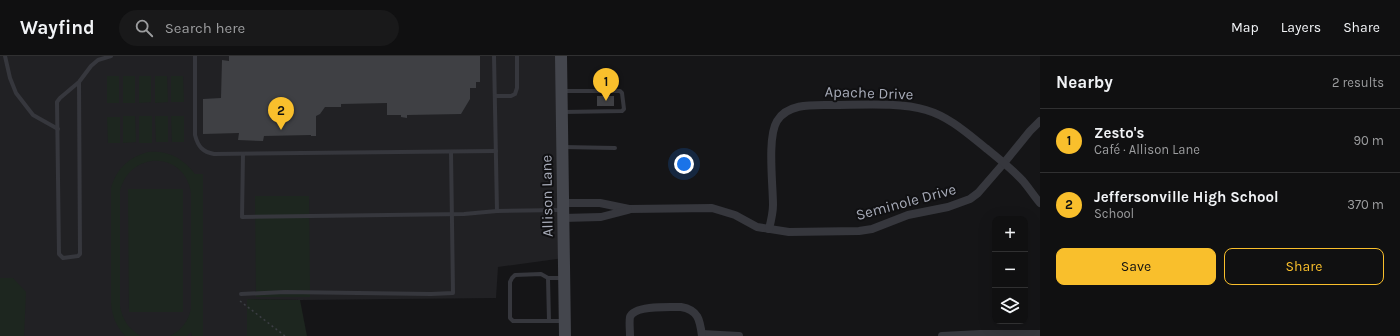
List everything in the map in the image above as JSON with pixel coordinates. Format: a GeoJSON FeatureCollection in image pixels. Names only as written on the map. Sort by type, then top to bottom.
{"type":"FeatureCollection","features":[{"type":"Feature","properties":{"kind":"main road","name":"Allison Lane"},"geometry":{"type":"LineString","coordinates":[[562,56],[565,336]]}},
{"type":"Feature","properties":{"kind":"street","name":"Apache Drive"},"geometry":{"type":"LineString","coordinates":[[769,229],[773,207],[773,129],[782,115],[789,109],[799,106],[884,105],[925,110],[943,116],[1004,164],[1024,182],[1040,203]]}},
{"type":"Feature","properties":{"kind":"street","name":"Seminole Drive"},"geometry":{"type":"LineString","coordinates":[[563,210],[601,217],[629,210],[712,208],[735,215],[757,226],[789,232],[859,231],[872,229],[908,215],[948,207],[970,199],[978,193],[1040,121]]}},
{"type":"Feature","properties":{"kind":"street","name":"Seminole Drive"},"geometry":{"type":"LineString","coordinates":[[563,210],[600,203],[629,210]]}},
{"type":"Feature","properties":{"kind":"street"},"geometry":{"type":"LineString","coordinates":[[630,336],[630,317],[634,312],[640,309],[681,307],[688,308],[695,313],[700,320],[702,335],[739,336]]}},
{"type":"Feature","properties":{"kind":"street"},"geometry":{"type":"LineString","coordinates":[[942,336],[1040,334]]}},
{"type":"Feature","properties":{"kind":"lane"},"geometry":{"type":"LineString","coordinates":[[5,56],[10,78],[16,93],[33,115],[58,129]]}},
{"type":"Feature","properties":{"kind":"lane"},"geometry":{"type":"LineString","coordinates":[[79,82],[80,254],[78,256],[63,258],[59,254],[57,102],[79,82],[91,66],[98,60],[111,56]]}},
{"type":"Feature","properties":{"kind":"lane"},"geometry":{"type":"LineString","coordinates":[[195,56],[195,135],[197,142],[206,153],[243,154],[496,151]]}},
{"type":"Feature","properties":{"kind":"lane"},"geometry":{"type":"LineString","coordinates":[[494,56],[497,211]]}},
{"type":"Feature","properties":{"kind":"lane"},"geometry":{"type":"LineString","coordinates":[[495,96],[511,96],[515,94],[517,88],[517,56]]}},
{"type":"Feature","properties":{"kind":"lane"},"geometry":{"type":"LineString","coordinates":[[562,91],[620,91],[622,93],[624,109],[622,111],[562,112]]}},
{"type":"Feature","properties":{"kind":"lane"},"geometry":{"type":"LineString","coordinates":[[562,147],[615,148]]}},
{"type":"Feature","properties":{"kind":"lane"},"geometry":{"type":"LineString","coordinates":[[242,294],[285,292],[452,293],[451,152]]}},
{"type":"Feature","properties":{"kind":"lane"},"geometry":{"type":"LineString","coordinates":[[243,154],[242,217],[452,214],[497,211],[563,210]]}},
{"type":"Feature","properties":{"kind":"lane"},"geometry":{"type":"LineString","coordinates":[[564,278],[548,278],[541,274],[515,275],[510,282],[510,318],[513,321],[565,321]]}},
{"type":"Feature","properties":{"kind":"lane"},"geometry":{"type":"LineString","coordinates":[[548,278],[549,321]]}},
{"type":"Feature","properties":{"kind":"path"},"geometry":{"type":"LineString","coordinates":[[240,301],[285,336]]}},
{"type":"Feature","properties":{"kind":"shaded area"},"geometry":{"type":"Polygon","coordinates":[[[0,56],[561,56],[564,258],[498,267],[496,298],[300,300],[247,299],[247,336],[0,336],[0,56]]]}},
{"type":"Feature","properties":{"kind":"shaded area"},"geometry":{"type":"Polygon","coordinates":[[[107,76],[119,76],[119,103],[107,103],[107,76]]]}},
{"type":"Feature","properties":{"kind":"shaded area"},"geometry":{"type":"Polygon","coordinates":[[[123,76],[135,76],[135,103],[123,103],[123,76]]]}},
{"type":"Feature","properties":{"kind":"shaded area"},"geometry":{"type":"Polygon","coordinates":[[[139,76],[151,76],[151,102],[139,103],[139,76]]]}},
{"type":"Feature","properties":{"kind":"shaded area"},"geometry":{"type":"Polygon","coordinates":[[[155,76],[167,76],[168,102],[155,103],[155,76]]]}},
{"type":"Feature","properties":{"kind":"shaded area"},"geometry":{"type":"Polygon","coordinates":[[[171,76],[183,76],[184,102],[171,102],[171,76]]]}},
{"type":"Feature","properties":{"kind":"shaded area"},"geometry":{"type":"Polygon","coordinates":[[[123,116],[135,116],[136,142],[123,143],[123,116]]]}},
{"type":"Feature","properties":{"kind":"shaded area"},"geometry":{"type":"Polygon","coordinates":[[[139,116],[152,116],[152,143],[139,143],[139,116]]]}},
{"type":"Feature","properties":{"kind":"shaded area"},"geometry":{"type":"Polygon","coordinates":[[[155,116],[168,116],[168,142],[156,142],[155,116]]]}},
{"type":"Feature","properties":{"kind":"shaded area"},"geometry":{"type":"Polygon","coordinates":[[[171,116],[184,116],[184,142],[172,142],[171,116]]]}},
{"type":"Feature","properties":{"kind":"shaded area"},"geometry":{"type":"Polygon","coordinates":[[[107,117],[120,117],[120,143],[108,143],[107,117]]]}},
{"type":"Feature","properties":{"kind":"shaded area"},"geometry":{"type":"Polygon","coordinates":[[[148,152],[162,152],[174,156],[180,159],[195,174],[203,174],[203,336],[192,336],[191,332],[187,336],[170,336],[184,325],[191,309],[191,193],[187,179],[179,169],[169,163],[157,161],[145,163],[134,168],[126,178],[120,191],[120,306],[122,315],[127,324],[133,331],[141,336],[125,336],[113,317],[111,303],[111,188],[116,175],[124,165],[135,157],[148,152]]]}},
{"type":"Feature","properties":{"kind":"shaded area"},"geometry":{"type":"Polygon","coordinates":[[[128,189],[183,189],[183,312],[129,312],[128,189]]]}},
{"type":"Feature","properties":{"kind":"shaded area"},"geometry":{"type":"Polygon","coordinates":[[[255,196],[309,196],[310,297],[256,297],[255,196]]]}},
{"type":"Feature","properties":{"kind":"shaded area"},"geometry":{"type":"Polygon","coordinates":[[[0,278],[13,278],[26,292],[24,336],[0,336],[0,278]]]}},
{"type":"Feature","properties":{"kind":"shaded area"},"geometry":{"type":"Polygon","coordinates":[[[247,299],[300,300],[307,336],[247,336],[247,299]]]}},
{"type":"Feature","properties":{"kind":"building"},"geometry":{"type":"Polygon","coordinates":[[[229,56],[480,56],[480,82],[476,82],[476,88],[470,88],[470,99],[461,114],[407,115],[407,118],[401,117],[401,115],[387,115],[387,103],[341,104],[341,107],[325,107],[320,114],[316,116],[316,136],[264,136],[263,141],[238,140],[239,133],[203,134],[203,99],[221,98],[222,60],[229,61],[229,56]]]}},
{"type":"Feature","properties":{"kind":"building"},"geometry":{"type":"Polygon","coordinates":[[[597,96],[614,96],[614,106],[597,106],[597,96]]]}},
{"type":"Feature","properties":{"kind":"place","name":"Zesto's"},"geometry":{"type":"Point","coordinates":[606,101]}},
{"type":"Feature","properties":{"kind":"place","name":"Jeffersonville High School"},"geometry":{"type":"Point","coordinates":[281,130]}}]}
